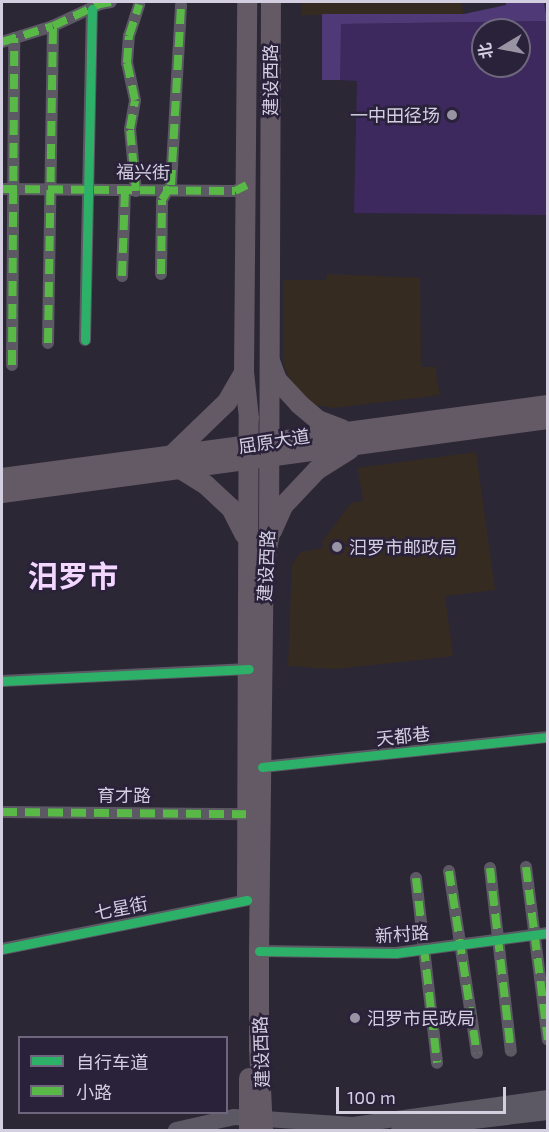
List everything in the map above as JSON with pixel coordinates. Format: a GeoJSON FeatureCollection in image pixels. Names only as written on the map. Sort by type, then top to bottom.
{"type":"FeatureCollection","features":[{"type":"Feature","properties":{"kind":"main road","name":"建设西路"},"geometry":{"type":"LineString","coordinates":[[247,2],[244,372],[249,453],[247,538],[249,669],[246,814],[256,1124]]}},
{"type":"Feature","properties":{"kind":"main road","name":"建设西路"},"geometry":{"type":"LineString","coordinates":[[256,1124],[259,1049],[264,569],[269,538],[271,2]]}},
{"type":"Feature","properties":{"kind":"main road"},"geometry":{"type":"LineString","coordinates":[[268,356],[277,380],[298,404],[318,420],[355,437],[317,470],[283,506],[269,538]]}},
{"type":"Feature","properties":{"kind":"main road"},"geometry":{"type":"LineString","coordinates":[[244,372],[227,402],[175,464],[206,485],[231,508],[247,538]]}},
{"type":"Feature","properties":{"kind":"main road","name":"屈原大道"},"geometry":{"type":"LineString","coordinates":[[2,493],[548,405]]}},
{"type":"Feature","properties":{"kind":"main road","name":"屈原大道"},"geometry":{"type":"LineString","coordinates":[[355,437],[548,419]]}},
{"type":"Feature","properties":{"kind":"main road","name":"屈原大道"},"geometry":{"type":"LineString","coordinates":[[2,478],[175,464]]}},
{"type":"Feature","properties":{"kind":"main road"},"geometry":{"type":"LineString","coordinates":[[180,1130],[234,1117],[256,1124],[353,1125],[548,1098]]}},
{"type":"Feature","properties":{"kind":"main road"},"geometry":{"type":"LineString","coordinates":[[399,1131],[548,1112]]}},
{"type":"Feature","properties":{"kind":"street"},"geometry":{"type":"LineString","coordinates":[[2,42],[53,26],[100,4],[111,2]]}},
{"type":"Feature","properties":{"kind":"street"},"geometry":{"type":"LineString","coordinates":[[122,276],[131,190],[130,129],[135,100],[127,63],[129,36],[139,5]]}},
{"type":"Feature","properties":{"kind":"street"},"geometry":{"type":"LineString","coordinates":[[161,274],[162,200],[171,185],[181,5]]}},
{"type":"Feature","properties":{"kind":"street"},"geometry":{"type":"LineString","coordinates":[[85,340],[92,9]]}},
{"type":"Feature","properties":{"kind":"street"},"geometry":{"type":"LineString","coordinates":[[48,343],[53,26]]}},
{"type":"Feature","properties":{"kind":"street"},"geometry":{"type":"LineString","coordinates":[[12,365],[7,189],[14,38]]}},
{"type":"Feature","properties":{"kind":"street","name":"福兴街"},"geometry":{"type":"LineString","coordinates":[[7,189],[235,191],[247,185]]}},
{"type":"Feature","properties":{"kind":"street"},"geometry":{"type":"LineString","coordinates":[[2,681],[249,669]]}},
{"type":"Feature","properties":{"kind":"street","name":"天都巷"},"geometry":{"type":"LineString","coordinates":[[262,767],[548,737]]}},
{"type":"Feature","properties":{"kind":"street","name":"育才路"},"geometry":{"type":"LineString","coordinates":[[2,813],[246,814]]}},
{"type":"Feature","properties":{"kind":"street"},"geometry":{"type":"LineString","coordinates":[[526,867],[548,1040]]}},
{"type":"Feature","properties":{"kind":"street"},"geometry":{"type":"LineString","coordinates":[[490,868],[512,1051]]}},
{"type":"Feature","properties":{"kind":"street"},"geometry":{"type":"LineString","coordinates":[[449,871],[477,1053]]}},
{"type":"Feature","properties":{"kind":"street"},"geometry":{"type":"LineString","coordinates":[[416,878],[437,1063]]}},
{"type":"Feature","properties":{"kind":"street","name":"七星街"},"geometry":{"type":"LineString","coordinates":[[2,949],[247,900]]}},
{"type":"Feature","properties":{"kind":"street","name":"新村路"},"geometry":{"type":"LineString","coordinates":[[259,951],[396,953],[548,933]]}},
{"type":"Feature","properties":{"kind":"shaded area"},"geometry":{"type":"Polygon","coordinates":[[[302,2],[461,2],[464,14],[302,15],[302,2]]]}},
{"type":"Feature","properties":{"kind":"shaded area"},"geometry":{"type":"Polygon","coordinates":[[[506,2],[544,2],[547,21],[531,21],[531,18],[471,18],[471,22],[341,24],[340,80],[322,80],[322,14],[464,14],[506,5],[506,2]]]}},
{"type":"Feature","properties":{"kind":"shaded area","name":"一中田径场"},"geometry":{"type":"Polygon","coordinates":[[[531,21],[547,21],[547,215],[354,213],[357,81],[340,80],[340,24],[471,22],[471,78],[531,78],[531,21]]]}},
{"type":"Feature","properties":{"kind":"shaded area"},"geometry":{"type":"Polygon","coordinates":[[[327,274],[420,278],[421,367],[435,367],[440,395],[333,408],[315,405],[303,394],[290,380],[283,363],[283,280],[326,280],[327,274]]]}},
{"type":"Feature","properties":{"kind":"shaded area"},"geometry":{"type":"Polygon","coordinates":[[[476,452],[495,590],[445,596],[453,656],[336,669],[288,666],[292,564],[301,552],[323,548],[322,542],[351,503],[363,501],[358,468],[476,452]]]}},
{"type":"Feature","properties":{"kind":"marked path"},"geometry":{"type":"LineString","coordinates":[[2,42],[53,26],[100,4],[111,2]]}},
{"type":"Feature","properties":{"kind":"marked path"},"geometry":{"type":"LineString","coordinates":[[136,191],[130,129],[135,100],[127,63],[129,36],[139,5]]}},
{"type":"Feature","properties":{"kind":"marked path"},"geometry":{"type":"LineString","coordinates":[[161,274],[162,200],[171,185],[181,5]]}},
{"type":"Feature","properties":{"kind":"marked path"},"geometry":{"type":"LineString","coordinates":[[48,343],[53,26]]}},
{"type":"Feature","properties":{"kind":"marked path"},"geometry":{"type":"LineString","coordinates":[[12,365],[14,38]]}},
{"type":"Feature","properties":{"kind":"marked path"},"geometry":{"type":"LineString","coordinates":[[2,189],[235,191],[247,185]]}},
{"type":"Feature","properties":{"kind":"marked path"},"geometry":{"type":"LineString","coordinates":[[122,276],[125,190]]}},
{"type":"Feature","properties":{"kind":"marked path"},"geometry":{"type":"LineString","coordinates":[[2,812],[246,814]]}},
{"type":"Feature","properties":{"kind":"marked path"},"geometry":{"type":"LineString","coordinates":[[526,867],[548,1040]]}},
{"type":"Feature","properties":{"kind":"marked path"},"geometry":{"type":"LineString","coordinates":[[490,868],[511,1051]]}},
{"type":"Feature","properties":{"kind":"marked path"},"geometry":{"type":"LineString","coordinates":[[449,871],[477,1053]]}},
{"type":"Feature","properties":{"kind":"marked path"},"geometry":{"type":"LineString","coordinates":[[416,878],[437,1063]]}},
{"type":"Feature","properties":{"kind":"cycle path"},"geometry":{"type":"LineString","coordinates":[[85,340],[92,9]]}},
{"type":"Feature","properties":{"kind":"cycle path"},"geometry":{"type":"LineString","coordinates":[[2,681],[249,669]]}},
{"type":"Feature","properties":{"kind":"cycle path"},"geometry":{"type":"LineString","coordinates":[[262,767],[548,737]]}},
{"type":"Feature","properties":{"kind":"cycle path"},"geometry":{"type":"LineString","coordinates":[[2,949],[247,900]]}},
{"type":"Feature","properties":{"kind":"cycle path"},"geometry":{"type":"LineString","coordinates":[[259,951],[396,953],[548,933]]}},
{"type":"Feature","properties":{"kind":"place","name":"一中田径场"},"geometry":{"type":"Point","coordinates":[452,115]}},
{"type":"Feature","properties":{"kind":"place","name":"汨罗市邮政局"},"geometry":{"type":"Point","coordinates":[337,547]}},
{"type":"Feature","properties":{"kind":"place","name":"汨罗市民政局"},"geometry":{"type":"Point","coordinates":[355,1018]}},
{"type":"Feature","properties":{"kind":"district","name":"汨罗市"},"geometry":{"type":"Point","coordinates":[73,575]}}]}
